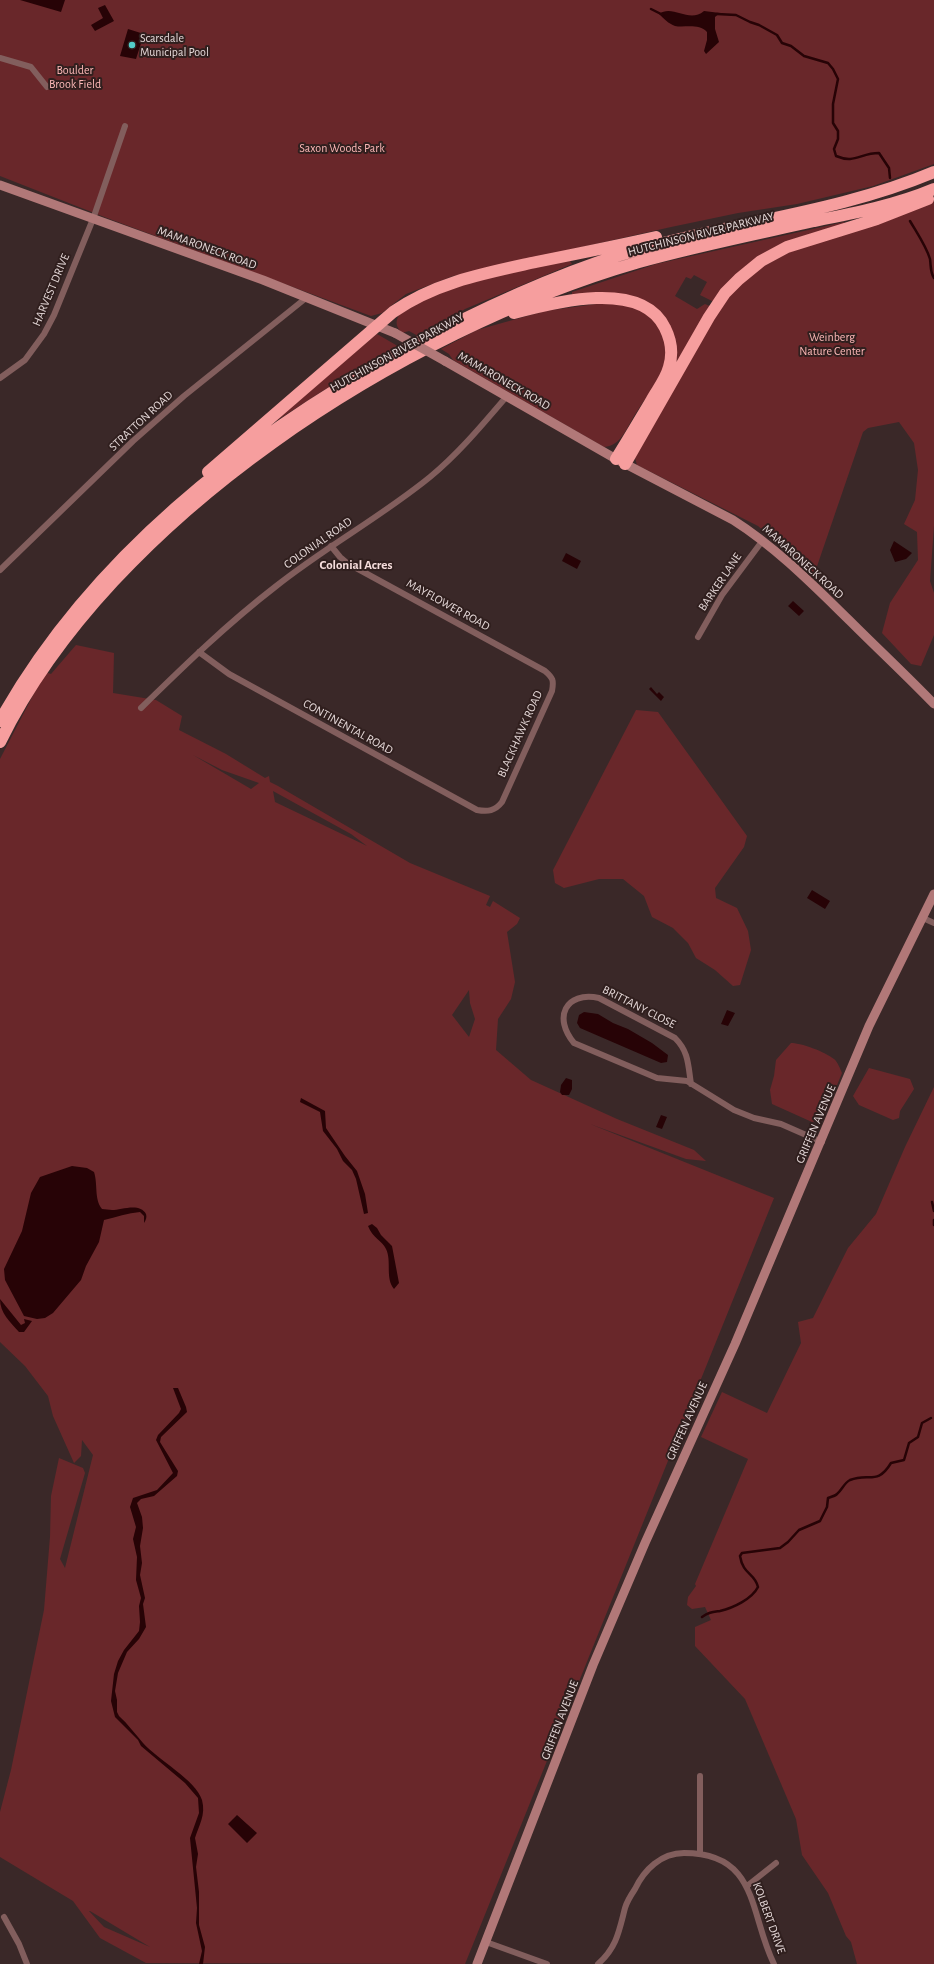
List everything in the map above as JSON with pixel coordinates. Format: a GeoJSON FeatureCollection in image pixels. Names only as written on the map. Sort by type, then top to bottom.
{"type":"FeatureCollection","features":[{"type":"Feature","properties":{"kind":"highway","name":"HUTCHINSON RIVER PARKWAY"},"geometry":{"type":"LineString","coordinates":[[0,721],[27,676],[77,609],[115,566],[165,518],[228,465],[295,416],[370,370],[463,319],[520,293],[598,263],[671,240],[862,197],[897,187],[934,172]]}},
{"type":"Feature","properties":{"kind":"highway","name":"HUTCHINSON RIVER PARKWAY"},"geometry":{"type":"LineString","coordinates":[[0,742],[19,705],[66,638],[118,577],[178,519],[244,464],[312,416],[407,360],[474,324],[555,290],[636,263],[716,242],[870,209],[934,189]]}},
{"type":"Feature","properties":{"kind":"highway"},"geometry":{"type":"LineString","coordinates":[[621,461],[720,301],[732,286],[754,266],[791,245],[877,219],[934,196]]}},
{"type":"Feature","properties":{"kind":"highway"},"geometry":{"type":"LineString","coordinates":[[165,518],[198,480],[378,325],[408,302],[436,288],[460,280],[685,231],[726,227]]}},
{"type":"Feature","properties":{"kind":"highway"},"geometry":{"type":"LineString","coordinates":[[474,324],[541,306],[608,298],[633,301],[645,306],[654,313],[663,323],[670,339],[671,356],[669,368],[621,461]]}},
{"type":"Feature","properties":{"kind":"street"},"geometry":{"type":"LineString","coordinates":[[0,58],[31,67],[47,87]]}},
{"type":"Feature","properties":{"kind":"street","name":"HARVEST DRIVE"},"geometry":{"type":"LineString","coordinates":[[0,378],[25,360],[44,334],[93,219],[125,126]]}},
{"type":"Feature","properties":{"kind":"street","name":"MAMARONECK ROAD"},"geometry":{"type":"LineString","coordinates":[[0,185],[263,280],[378,325],[395,333],[621,461],[733,520],[763,540],[815,587],[934,704]]}},
{"type":"Feature","properties":{"kind":"street","name":"STRATTON ROAD"},"geometry":{"type":"LineString","coordinates":[[0,570],[133,442],[184,396],[306,298]]}},
{"type":"Feature","properties":{"kind":"street","name":"COLONIAL ROAD"},"geometry":{"type":"LineString","coordinates":[[141,708],[220,632],[275,587],[430,477],[460,449],[507,396]]}},
{"type":"Feature","properties":{"kind":"street","name":"BARKER LANE"},"geometry":{"type":"LineString","coordinates":[[698,637],[722,595],[763,540]]}},
{"type":"Feature","properties":{"kind":"street","name":"MAYFLOWER ROAD"},"geometry":{"type":"LineString","coordinates":[[331,546],[347,563],[517,655]]}},
{"type":"Feature","properties":{"kind":"street","name":"CONTINENTAL ROAD"},"geometry":{"type":"LineString","coordinates":[[199,652],[228,674],[381,758],[477,810],[490,811]]}},
{"type":"Feature","properties":{"kind":"street","name":"BLACKHAWK ROAD"},"geometry":{"type":"LineString","coordinates":[[490,811],[498,807],[502,802],[552,691],[552,676],[517,655]]}},
{"type":"Feature","properties":{"kind":"street","name":"GRIFFEN AVENUE"},"geometry":{"type":"LineString","coordinates":[[477,1964],[596,1658],[645,1543],[736,1344],[822,1142],[869,1026],[934,894]]}},
{"type":"Feature","properties":{"kind":"street"},"geometry":{"type":"LineString","coordinates":[[923,918],[934,923]]}},
{"type":"Feature","properties":{"kind":"street","name":"BRITTANY CLOSE"},"geometry":{"type":"LineString","coordinates":[[691,1084],[686,1053],[683,1046],[675,1038],[599,998],[587,996],[577,999],[568,1006],[564,1016],[563,1026],[567,1035],[574,1044],[657,1078],[687,1081],[691,1084],[734,1110],[754,1118],[781,1124],[822,1142]]}},
{"type":"Feature","properties":{"kind":"street"},"geometry":{"type":"LineString","coordinates":[[700,1776],[700,1854]]}},
{"type":"Feature","properties":{"kind":"street","name":"KOLBERT DRIVE"},"geometry":{"type":"LineString","coordinates":[[598,1964],[617,1939],[626,1906],[646,1870],[657,1861],[681,1853],[711,1856],[727,1864],[737,1872],[747,1886],[774,1964]]}},
{"type":"Feature","properties":{"kind":"street"},"geometry":{"type":"LineString","coordinates":[[747,1886],[776,1863]]}},
{"type":"Feature","properties":{"kind":"street"},"geometry":{"type":"LineString","coordinates":[[4,1917],[19,1944],[27,1964]]}},
{"type":"Feature","properties":{"kind":"street"},"geometry":{"type":"LineString","coordinates":[[486,1942],[547,1964]]}},
{"type":"Feature","properties":{"kind":"green space","name":"Saxon Woods Park"},"geometry":{"type":"Polygon","coordinates":[[[0,0],[934,0],[934,164],[873,186],[797,204],[738,213],[671,227],[453,276],[406,294],[382,313],[371,316],[107,218],[0,176],[0,0]]]}},
{"type":"Feature","properties":{"kind":"green space","name":"Weinberg Nature Center"},"geometry":{"type":"Polygon","coordinates":[[[934,201],[934,526],[930,581],[934,593],[934,635],[921,666],[911,664],[882,633],[890,603],[918,560],[917,532],[904,524],[915,500],[918,470],[914,443],[899,422],[868,428],[863,432],[814,575],[758,526],[637,465],[635,458],[716,313],[731,294],[753,272],[799,247],[934,201]]]}},
{"type":"Feature","properties":{"kind":"green space"},"geometry":{"type":"Polygon","coordinates":[[[844,222],[845,225],[805,236],[714,302],[700,295],[707,282],[694,275],[691,279],[686,277],[675,296],[697,309],[705,304],[712,307],[675,364],[667,321],[660,311],[637,298],[572,296],[572,292],[656,264],[844,222]]]}},
{"type":"Feature","properties":{"kind":"green space"},"geometry":{"type":"Polygon","coordinates":[[[570,261],[572,264],[465,309],[420,337],[409,331],[402,333],[397,327],[399,315],[437,292],[481,277],[570,261]]]}},
{"type":"Feature","properties":{"kind":"green space"},"geometry":{"type":"Polygon","coordinates":[[[616,303],[636,305],[643,308],[659,325],[664,338],[666,350],[662,372],[657,382],[620,439],[610,446],[604,447],[453,360],[449,354],[441,349],[477,330],[545,311],[596,304],[616,303]]]}},
{"type":"Feature","properties":{"kind":"green space"},"geometry":{"type":"Polygon","coordinates":[[[377,334],[401,348],[324,390],[276,421],[274,418],[377,334]]]}},
{"type":"Feature","properties":{"kind":"green space"},"geometry":{"type":"Polygon","coordinates":[[[76,645],[114,653],[113,693],[156,700],[182,716],[179,730],[226,754],[265,778],[269,776],[270,782],[410,863],[490,896],[486,905],[490,907],[493,901],[520,918],[517,924],[507,932],[515,982],[511,999],[498,1019],[496,1050],[531,1080],[617,1119],[694,1150],[706,1161],[686,1159],[590,1124],[774,1198],[465,1964],[146,1963],[100,1938],[73,1901],[0,1857],[0,1812],[11,1770],[44,1610],[50,1537],[51,1496],[59,1458],[83,1468],[85,1473],[60,1559],[65,1568],[93,1455],[82,1440],[81,1456],[74,1463],[53,1416],[48,1396],[25,1366],[0,1342],[0,759],[45,672],[51,674],[76,645]],[[193,755],[251,789],[259,783],[222,770],[193,755]],[[273,791],[275,802],[367,846],[351,834],[273,791]],[[469,990],[452,1015],[469,1037],[475,1019],[470,1003],[469,990]],[[89,1911],[104,1927],[150,1947],[89,1911]]]}},
{"type":"Feature","properties":{"kind":"green space"},"geometry":{"type":"Polygon","coordinates":[[[636,710],[658,712],[747,836],[744,847],[715,888],[716,898],[737,908],[748,931],[751,950],[740,985],[733,986],[715,970],[696,958],[688,943],[673,928],[652,917],[644,896],[623,879],[599,879],[564,888],[555,883],[553,870],[636,710]]]}},
{"type":"Feature","properties":{"kind":"green space"},"geometry":{"type":"Polygon","coordinates":[[[791,1043],[807,1046],[830,1056],[837,1062],[842,1073],[823,1119],[812,1122],[772,1104],[770,1090],[776,1060],[791,1043]]]}},
{"type":"Feature","properties":{"kind":"green space"},"geometry":{"type":"Polygon","coordinates":[[[869,1068],[910,1079],[914,1089],[900,1111],[899,1118],[893,1120],[859,1105],[853,1096],[869,1068]]]}},
{"type":"Feature","properties":{"kind":"green space"},"geometry":{"type":"Polygon","coordinates":[[[934,1087],[934,1964],[857,1964],[851,1942],[846,1936],[828,1893],[802,1855],[796,1819],[745,1699],[695,1646],[695,1627],[711,1620],[705,1607],[692,1609],[687,1605],[688,1597],[696,1586],[695,1584],[748,1459],[701,1437],[722,1392],[767,1413],[801,1343],[798,1322],[813,1318],[848,1248],[876,1214],[905,1147],[934,1087]]]}},
{"type":"Feature","properties":{"kind":"shaded area"},"geometry":{"type":"Polygon","coordinates":[[[20,0],[65,0],[61,12],[20,0]]]}},
{"type":"Feature","properties":{"kind":"shaded area","name":"Scarsdale Municipal Pool"},"geometry":{"type":"Polygon","coordinates":[[[105,5],[114,21],[95,31],[91,25],[103,18],[98,8],[105,5]]]}},
{"type":"Feature","properties":{"kind":"shaded area"},"geometry":{"type":"Polygon","coordinates":[[[670,11],[693,16],[704,11],[720,13],[715,17],[715,29],[719,42],[706,54],[704,51],[707,40],[707,32],[704,29],[675,26],[659,14],[670,11]]]}},
{"type":"Feature","properties":{"kind":"shaded area","name":"Scarsdale Municipal Pool"},"geometry":{"type":"Polygon","coordinates":[[[128,29],[144,34],[136,59],[120,56],[128,29]]]}},
{"type":"Feature","properties":{"kind":"shaded area"},"geometry":{"type":"Polygon","coordinates":[[[894,541],[912,553],[906,559],[895,562],[890,550],[894,541]]]}},
{"type":"Feature","properties":{"kind":"shaded area"},"geometry":{"type":"Polygon","coordinates":[[[566,553],[581,561],[577,569],[562,561],[566,553]]]}},
{"type":"Feature","properties":{"kind":"shaded area"},"geometry":{"type":"Polygon","coordinates":[[[793,601],[804,611],[799,616],[788,606],[793,601]]]}},
{"type":"Feature","properties":{"kind":"shaded area"},"geometry":{"type":"Polygon","coordinates":[[[651,687],[657,694],[659,692],[664,697],[661,701],[649,689],[651,687]]]}},
{"type":"Feature","properties":{"kind":"shaded area"},"geometry":{"type":"Polygon","coordinates":[[[812,890],[830,901],[825,909],[807,898],[812,890]]]}},
{"type":"Feature","properties":{"kind":"shaded area"},"geometry":{"type":"Polygon","coordinates":[[[727,1010],[735,1013],[728,1026],[721,1024],[727,1010]]]}},
{"type":"Feature","properties":{"kind":"shaded area"},"geometry":{"type":"Polygon","coordinates":[[[584,1012],[598,1014],[652,1043],[668,1055],[667,1062],[661,1063],[580,1028],[577,1023],[579,1015],[584,1012]]]}},
{"type":"Feature","properties":{"kind":"shaded area"},"geometry":{"type":"Polygon","coordinates":[[[566,1078],[572,1080],[572,1089],[569,1095],[562,1095],[560,1092],[561,1085],[566,1078]]]}},
{"type":"Feature","properties":{"kind":"shaded area"},"geometry":{"type":"Polygon","coordinates":[[[301,1098],[325,1111],[326,1128],[357,1171],[365,1194],[368,1213],[364,1214],[356,1179],[352,1170],[343,1161],[337,1149],[323,1131],[320,1112],[300,1102],[301,1098]]]}},
{"type":"Feature","properties":{"kind":"shaded area"},"geometry":{"type":"Polygon","coordinates":[[[661,1115],[667,1117],[662,1129],[656,1127],[661,1115]]]}},
{"type":"Feature","properties":{"kind":"shaded area"},"geometry":{"type":"Polygon","coordinates":[[[72,1166],[87,1168],[94,1172],[98,1201],[102,1209],[112,1210],[135,1207],[139,1208],[146,1214],[146,1220],[144,1223],[144,1216],[140,1212],[104,1220],[99,1242],[86,1266],[81,1280],[53,1313],[45,1318],[37,1319],[24,1316],[5,1280],[4,1269],[22,1231],[31,1193],[40,1177],[72,1166]]]}},
{"type":"Feature","properties":{"kind":"shaded area"},"geometry":{"type":"Polygon","coordinates":[[[372,1224],[392,1246],[399,1283],[394,1289],[391,1285],[389,1275],[388,1254],[382,1243],[370,1230],[368,1226],[372,1224]]]}},
{"type":"Feature","properties":{"kind":"shaded area"},"geometry":{"type":"Polygon","coordinates":[[[0,1299],[21,1325],[25,1323],[24,1319],[32,1321],[24,1332],[19,1332],[6,1317],[0,1304],[0,1299]]]}},
{"type":"Feature","properties":{"kind":"shaded area"},"geometry":{"type":"Polygon","coordinates":[[[173,1388],[178,1388],[187,1412],[161,1437],[160,1442],[178,1471],[177,1476],[154,1496],[141,1499],[137,1503],[142,1517],[143,1528],[140,1546],[142,1563],[140,1575],[145,1598],[143,1604],[146,1627],[139,1639],[127,1652],[118,1673],[115,1691],[117,1712],[119,1716],[150,1750],[192,1785],[202,1800],[203,1815],[195,1838],[198,1854],[196,1867],[199,1892],[199,1925],[205,1947],[203,1964],[199,1964],[202,1951],[196,1923],[197,1908],[190,1838],[199,1813],[198,1798],[185,1783],[141,1746],[138,1740],[115,1717],[111,1701],[114,1674],[118,1661],[124,1650],[139,1631],[140,1622],[139,1606],[141,1598],[136,1580],[137,1557],[133,1539],[136,1527],[130,1507],[133,1498],[157,1490],[173,1473],[156,1440],[158,1435],[181,1409],[173,1388]]]}},
{"type":"Feature","properties":{"kind":"shaded area"},"geometry":{"type":"Polygon","coordinates":[[[237,1815],[257,1833],[247,1843],[228,1824],[237,1815]]]}},
{"type":"Feature","properties":{"kind":"waterway"},"geometry":{"type":"LineString","coordinates":[[651,9],[663,15]]}},
{"type":"Feature","properties":{"kind":"waterway"},"geometry":{"type":"LineString","coordinates":[[717,14],[736,15],[759,25],[777,35],[782,43],[791,46],[804,56],[828,63],[838,79],[833,104],[833,123],[838,131],[838,139],[834,149],[836,156],[853,159],[872,153],[879,153],[889,168],[890,178]]}},
{"type":"Feature","properties":{"kind":"waterway"},"geometry":{"type":"LineString","coordinates":[[910,221],[928,254],[931,271],[934,278]]}},
{"type":"Feature","properties":{"kind":"waterway"},"geometry":{"type":"LineString","coordinates":[[932,1202],[934,1211]]}},
{"type":"Feature","properties":{"kind":"waterway"},"geometry":{"type":"LineString","coordinates":[[934,1220],[934,1225]]}},
{"type":"Feature","properties":{"kind":"waterway"},"geometry":{"type":"LineString","coordinates":[[702,1617],[709,1613],[725,1610],[742,1602],[747,1599],[758,1587],[754,1579],[744,1567],[740,1556],[742,1553],[780,1548],[799,1530],[820,1521],[827,1507],[828,1498],[836,1495],[848,1481],[862,1477],[877,1476],[886,1470],[891,1463],[904,1460],[909,1443],[918,1437],[922,1423],[931,1418]]}},
{"type":"Feature","properties":{"kind":"place","name":"Scarsdale Municipal Pool"},"geometry":{"type":"Point","coordinates":[132,45]}},
{"type":"Feature","properties":{"kind":"district","name":"Colonial Acres"},"geometry":{"type":"Point","coordinates":[356,565]}},
{"type":"Feature","properties":{"kind":"park label","name":"Boulder Brook Field"},"geometry":{"type":"Point","coordinates":[75,77]}}]}
